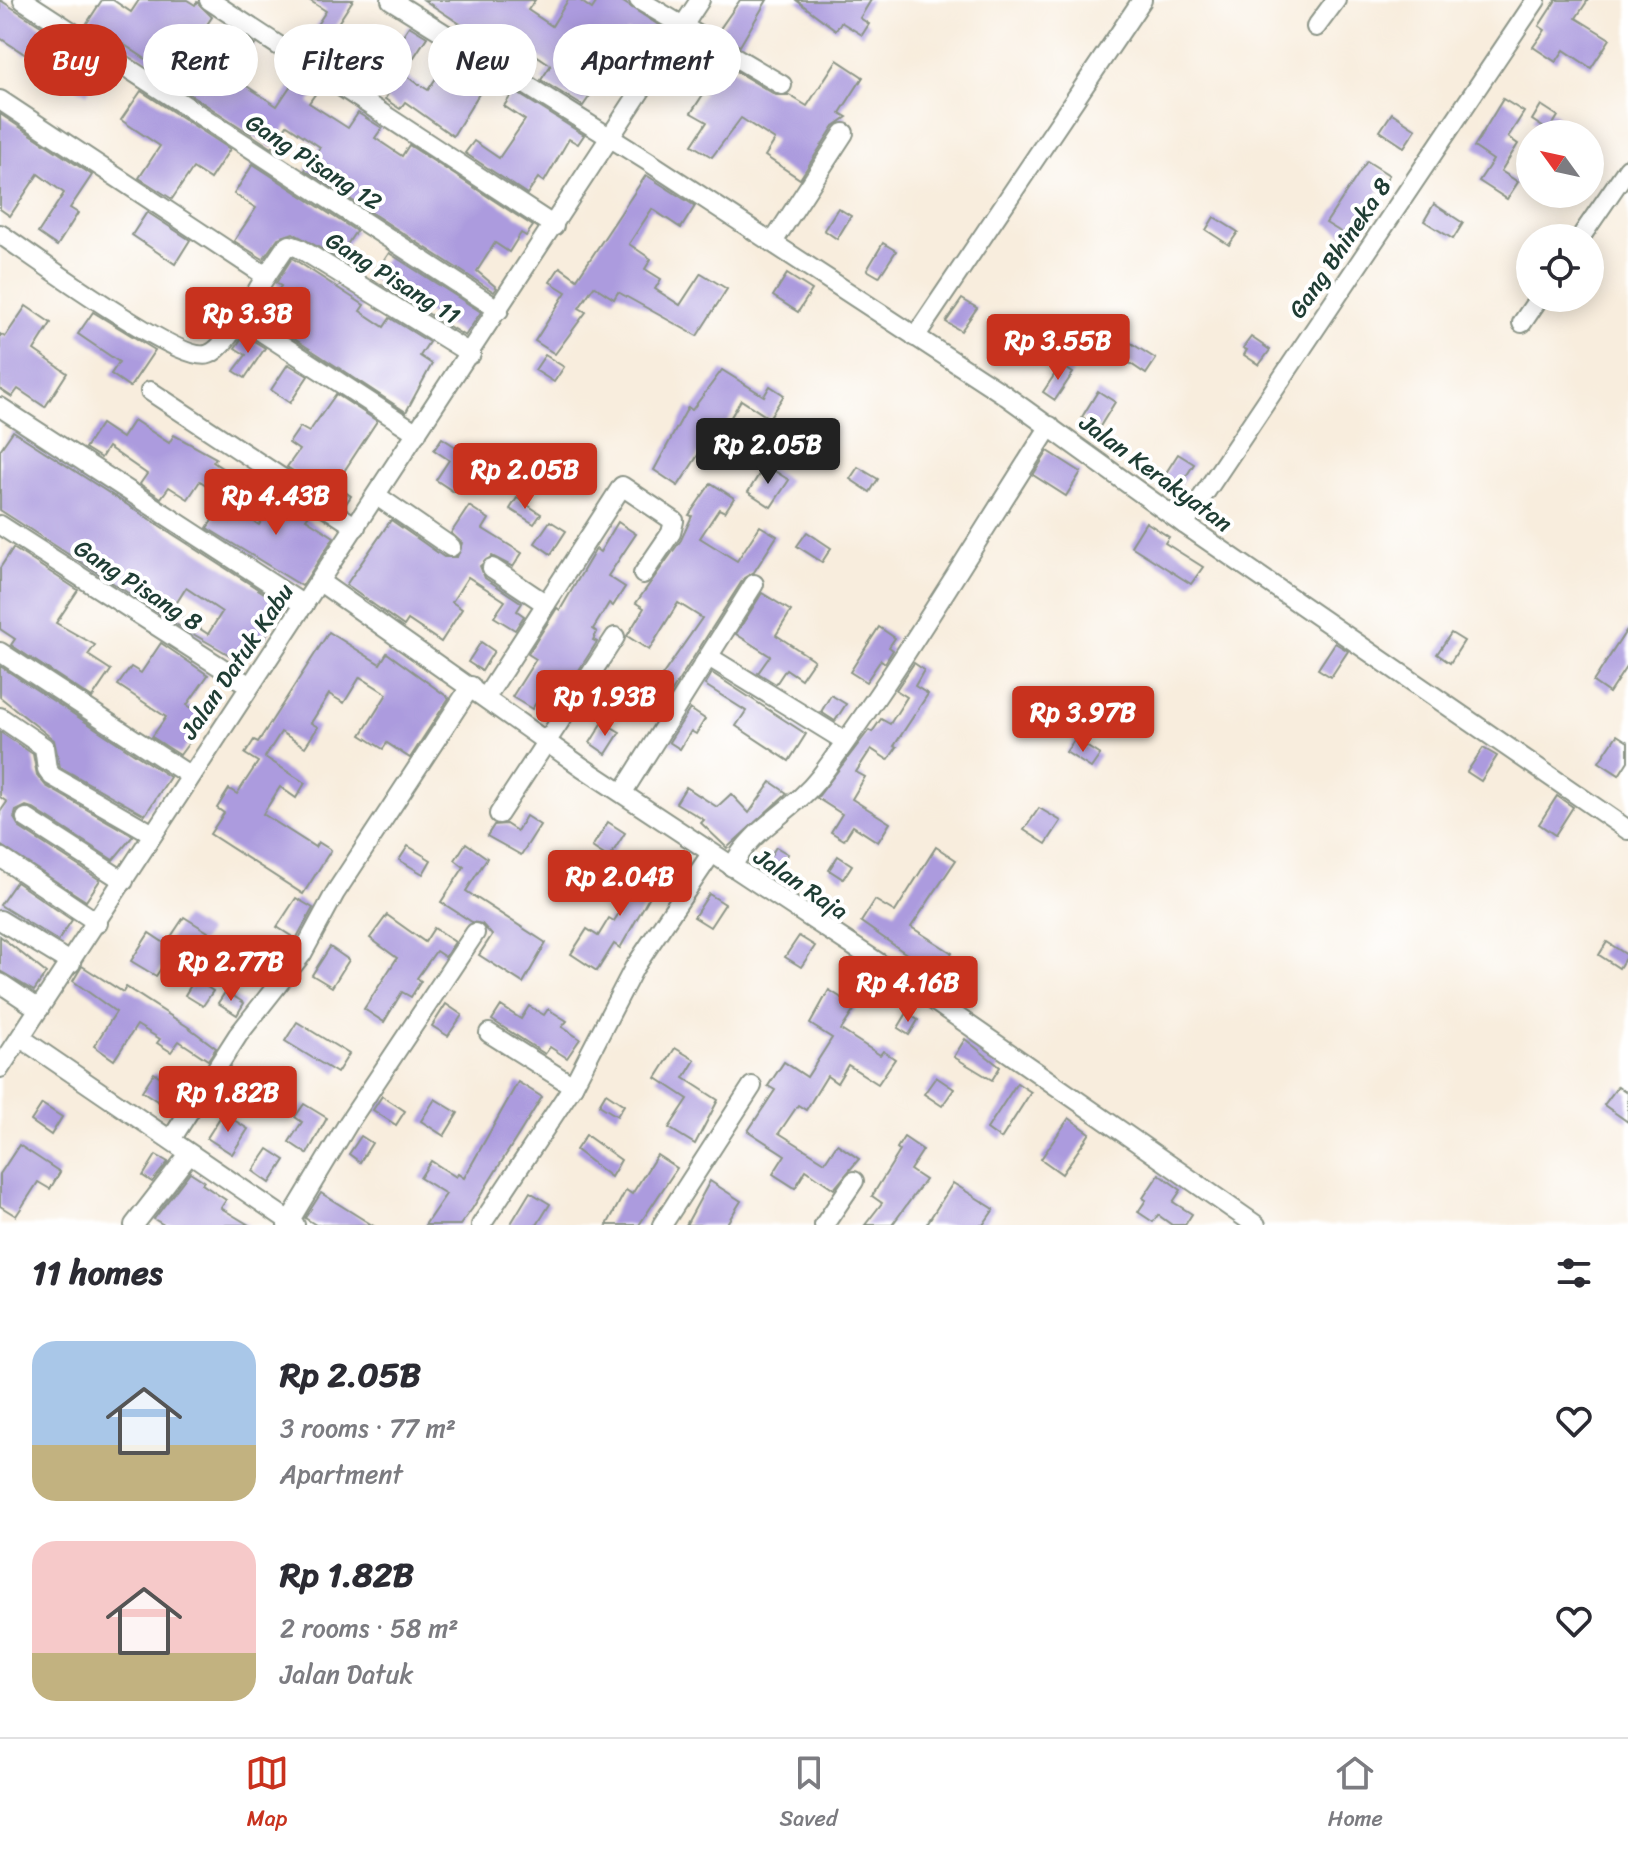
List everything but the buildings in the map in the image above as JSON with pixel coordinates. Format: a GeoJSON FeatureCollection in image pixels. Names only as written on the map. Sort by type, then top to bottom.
{"type":"FeatureCollection","features":[{"type":"Feature","properties":{"kind":"street","name":"Gang Pisang 12"},"geometry":{"type":"LineString","coordinates":[[23,0],[499,310]]}},
{"type":"Feature","properties":{"kind":"street"},"geometry":{"type":"LineString","coordinates":[[209,0],[554,226]]}},
{"type":"Feature","properties":{"kind":"street","name":"Jalan Kerakyatan"},"geometry":{"type":"LineString","coordinates":[[391,0],[773,242],[1050,426],[1184,524],[1628,830]]}},
{"type":"Feature","properties":{"kind":"street"},"geometry":{"type":"LineString","coordinates":[[639,0],[676,24]]}},
{"type":"Feature","properties":{"kind":"street","name":"Jalan Datuk Kabu"},"geometry":{"type":"LineString","coordinates":[[683,24],[700,0]]}},
{"type":"Feature","properties":{"kind":"street"},"geometry":{"type":"LineString","coordinates":[[915,337],[1142,0]]}},
{"type":"Feature","properties":{"kind":"street"},"geometry":{"type":"LineString","coordinates":[[1316,27],[1336,0]]}},
{"type":"Feature","properties":{"kind":"street","name":"Gang Bhineka 8"},"geometry":{"type":"LineString","coordinates":[[1184,524],[1536,0]]}},
{"type":"Feature","properties":{"kind":"street"},"geometry":{"type":"LineString","coordinates":[[741,61],[782,85]]}},
{"type":"Feature","properties":{"kind":"street","name":"Jalan Datuk Kabu"},"geometry":{"type":"LineString","coordinates":[[3,1057],[21,1038],[98,923],[189,775],[471,354],[637,96]]}},
{"type":"Feature","properties":{"kind":"street"},"geometry":{"type":"LineString","coordinates":[[0,100],[266,276],[219,349],[205,356],[189,354],[127,320],[0,234]]}},
{"type":"Feature","properties":{"kind":"street"},"geometry":{"type":"LineString","coordinates":[[773,242],[844,133]]}},
{"type":"Feature","properties":{"kind":"street"},"geometry":{"type":"LineString","coordinates":[[1590,224],[1628,168]]}},
{"type":"Feature","properties":{"kind":"street","name":"Gang Pisang 11"},"geometry":{"type":"LineString","coordinates":[[266,276],[290,245],[471,354]]}},
{"type":"Feature","properties":{"kind":"street"},"geometry":{"type":"LineString","coordinates":[[1522,323],[1529,312]]}},
{"type":"Feature","properties":{"kind":"street"},"geometry":{"type":"LineString","coordinates":[[239,317],[417,433]]}},
{"type":"Feature","properties":{"kind":"street"},"geometry":{"type":"LineString","coordinates":[[150,391],[356,527]]}},
{"type":"Feature","properties":{"kind":"street"},"geometry":{"type":"LineString","coordinates":[[0,407],[304,605]]}},
{"type":"Feature","properties":{"kind":"street"},"geometry":{"type":"LineString","coordinates":[[732,867],[751,837],[805,796],[870,708],[1050,426]]}},
{"type":"Feature","properties":{"kind":"street"},"geometry":{"type":"LineString","coordinates":[[172,1138],[238,1035],[302,954],[335,893],[478,691],[546,604],[622,486],[674,521],[671,533],[643,574]]}},
{"type":"Feature","properties":{"kind":"street"},"geometry":{"type":"LineString","coordinates":[[377,496],[451,547]]}},
{"type":"Feature","properties":{"kind":"street","name":"Gang Pisang 8"},"geometry":{"type":"LineString","coordinates":[[0,525],[250,686]]}},
{"type":"Feature","properties":{"kind":"street"},"geometry":{"type":"LineString","coordinates":[[492,568],[546,604]]}},
{"type":"Feature","properties":{"kind":"street","name":"Jalan Raja"},"geometry":{"type":"LineString","coordinates":[[320,582],[547,742],[955,1015],[1256,1225]]}},
{"type":"Feature","properties":{"kind":"street"},"geometry":{"type":"LineString","coordinates":[[623,792],[754,584]]}},
{"type":"Feature","properties":{"kind":"street"},"geometry":{"type":"LineString","coordinates":[[499,814],[615,637]]}},
{"type":"Feature","properties":{"kind":"street"},"geometry":{"type":"LineString","coordinates":[[0,652],[189,775]]}},
{"type":"Feature","properties":{"kind":"street"},"geometry":{"type":"LineString","coordinates":[[709,657],[845,741]]}},
{"type":"Feature","properties":{"kind":"street"},"geometry":{"type":"LineString","coordinates":[[0,717],[44,747],[47,769],[52,776],[153,834]]}},
{"type":"Feature","properties":{"kind":"street"},"geometry":{"type":"LineString","coordinates":[[26,818],[124,881]]}},
{"type":"Feature","properties":{"kind":"street"},"geometry":{"type":"LineString","coordinates":[[481,1225],[573,1086],[634,968],[711,854]]}},
{"type":"Feature","properties":{"kind":"street"},"geometry":{"type":"LineString","coordinates":[[0,857],[98,923]]}},
{"type":"Feature","properties":{"kind":"street"},"geometry":{"type":"LineString","coordinates":[[0,920],[71,963]]}},
{"type":"Feature","properties":{"kind":"street"},"geometry":{"type":"LineString","coordinates":[[21,1038],[172,1138],[189,1154],[291,1224],[349,1122],[475,933]]}},
{"type":"Feature","properties":{"kind":"street"},"geometry":{"type":"LineString","coordinates":[[0,983],[39,1009]]}},
{"type":"Feature","properties":{"kind":"street"},"geometry":{"type":"LineString","coordinates":[[489,1033],[573,1086]]}},
{"type":"Feature","properties":{"kind":"street"},"geometry":{"type":"LineString","coordinates":[[662,1225],[752,1086]]}},
{"type":"Feature","properties":{"kind":"street"},"geometry":{"type":"LineString","coordinates":[[134,1225],[189,1154]]}},
{"type":"Feature","properties":{"kind":"street"},"geometry":{"type":"LineString","coordinates":[[824,1225],[854,1181]]}}]}
